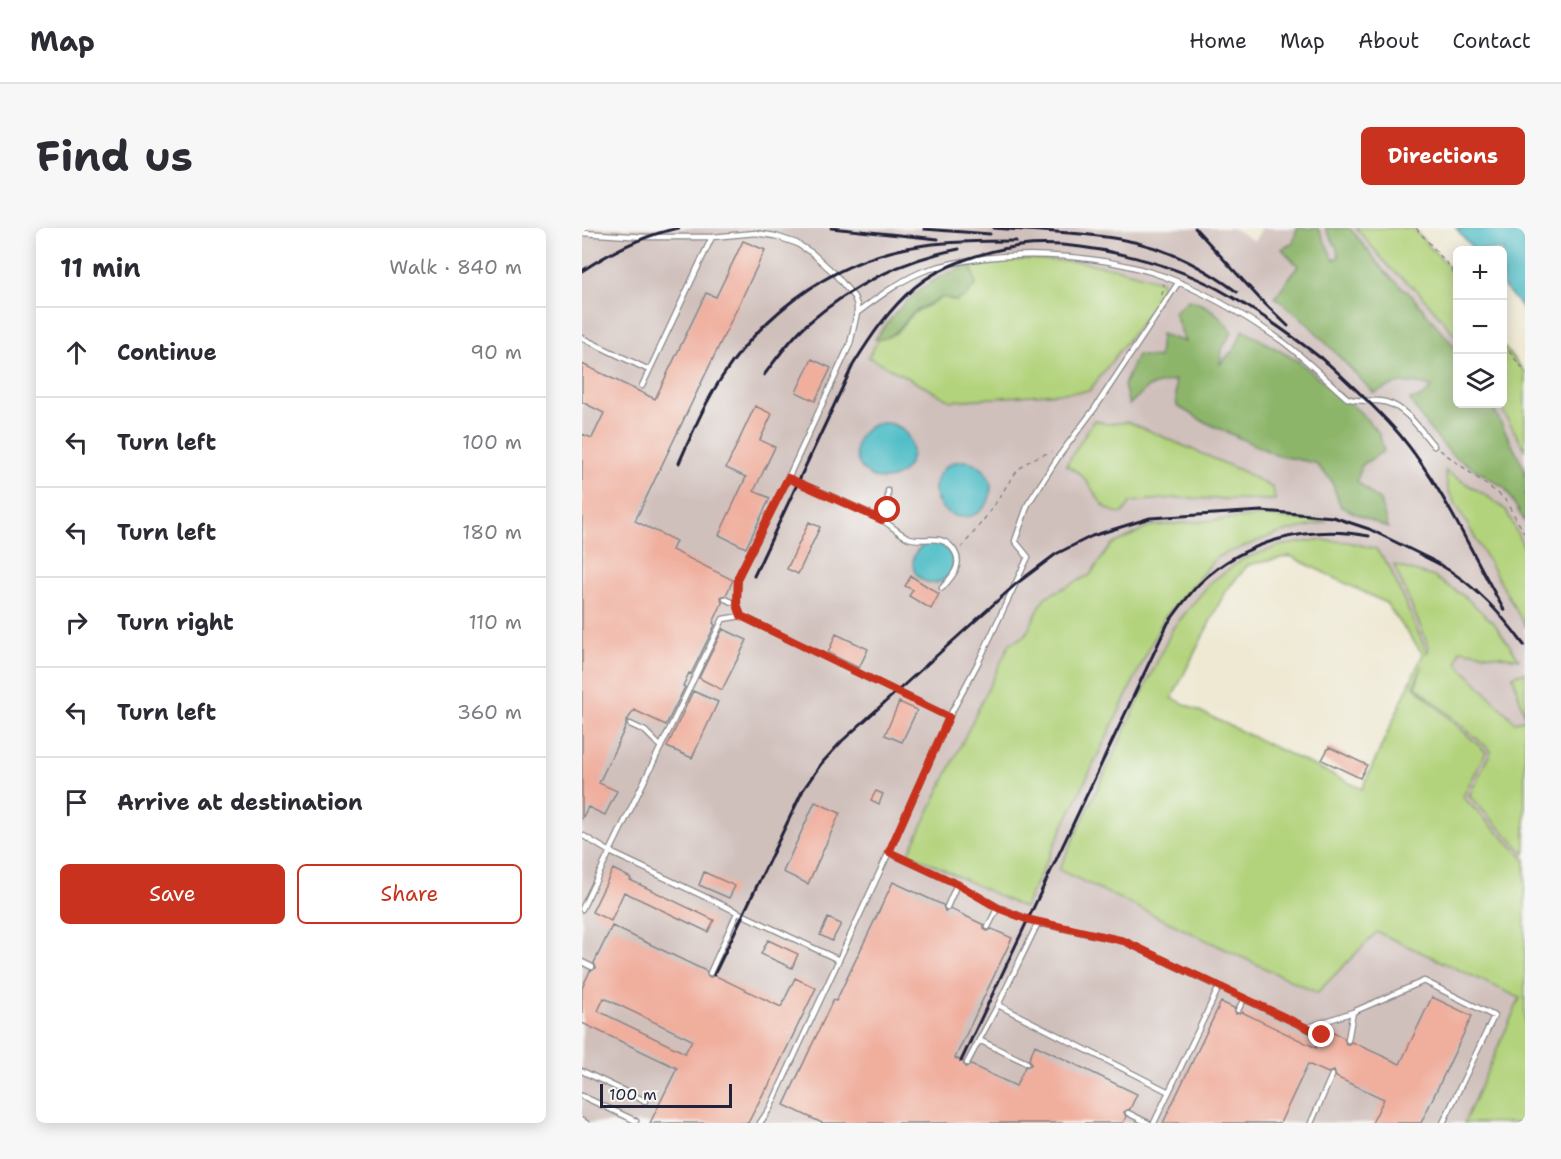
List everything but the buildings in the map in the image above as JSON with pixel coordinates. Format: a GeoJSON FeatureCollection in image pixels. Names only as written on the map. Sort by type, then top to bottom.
{"type":"FeatureCollection","features":[{"type":"Feature","properties":{"kind":"lane"},"geometry":{"type":"LineString","coordinates":[[582,233],[645,237],[712,237],[756,233],[775,236],[796,243],[812,253],[834,273],[854,297],[857,314],[850,344],[788,478],[738,577],[737,604],[741,616]]}},
{"type":"Feature","properties":{"kind":"lane"},"geometry":{"type":"LineString","coordinates":[[642,386],[712,237]]}},
{"type":"Feature","properties":{"kind":"lane"},"geometry":{"type":"LineString","coordinates":[[857,314],[885,292],[928,269],[1012,255],[1086,258],[1165,277],[1207,296],[1282,342],[1347,398],[1355,401],[1385,402],[1394,406],[1407,416],[1434,446]]}},
{"type":"Feature","properties":{"kind":"lane"},"geometry":{"type":"LineString","coordinates":[[760,1123],[771,1108],[949,717],[979,662],[1028,557],[1015,541],[1028,504],[1178,283]]}},
{"type":"Feature","properties":{"kind":"lane"},"geometry":{"type":"LineString","coordinates":[[582,338],[650,370]]}},
{"type":"Feature","properties":{"kind":"lane"},"geometry":{"type":"LineString","coordinates":[[788,478],[882,520],[909,538],[943,541],[956,553],[958,564],[954,576],[942,588]]}},
{"type":"Feature","properties":{"kind":"lane"},"geometry":{"type":"LineString","coordinates":[[882,520],[888,510],[888,491]]}},
{"type":"Feature","properties":{"kind":"lane"},"geometry":{"type":"LineString","coordinates":[[725,599],[737,604]]}},
{"type":"Feature","properties":{"kind":"lane"},"geometry":{"type":"LineString","coordinates":[[582,909],[723,619],[741,616],[949,717]]}},
{"type":"Feature","properties":{"kind":"lane"},"geometry":{"type":"LineString","coordinates":[[630,724],[645,731],[661,747]]}},
{"type":"Feature","properties":{"kind":"lane"},"geometry":{"type":"LineString","coordinates":[[582,835],[610,852],[839,960]]}},
{"type":"Feature","properties":{"kind":"lane"},"geometry":{"type":"LineString","coordinates":[[889,852],[957,884],[998,908],[1038,923],[1124,941],[1322,1035]]}},
{"type":"Feature","properties":{"kind":"lane"},"geometry":{"type":"LineString","coordinates":[[947,907],[957,884]]}},
{"type":"Feature","properties":{"kind":"lane"},"geometry":{"type":"LineString","coordinates":[[988,927],[998,908]]}},
{"type":"Feature","properties":{"kind":"lane"},"geometry":{"type":"LineString","coordinates":[[710,973],[737,913]]}},
{"type":"Feature","properties":{"kind":"lane"},"geometry":{"type":"LineString","coordinates":[[967,1063],[1038,923]]}},
{"type":"Feature","properties":{"kind":"lane"},"geometry":{"type":"LineString","coordinates":[[582,962],[592,967]]}},
{"type":"Feature","properties":{"kind":"lane"},"geometry":{"type":"LineString","coordinates":[[1306,1029],[1353,1012],[1424,981],[1494,1016],[1443,1123]]}},
{"type":"Feature","properties":{"kind":"lane"},"geometry":{"type":"LineString","coordinates":[[1154,1123],[1219,987]]}},
{"type":"Feature","properties":{"kind":"lane"},"geometry":{"type":"LineString","coordinates":[[1238,1010],[1244,999]]}},
{"type":"Feature","properties":{"kind":"lane"},"geometry":{"type":"LineString","coordinates":[[998,1005],[1169,1092]]}},
{"type":"Feature","properties":{"kind":"lane"},"geometry":{"type":"LineString","coordinates":[[1347,1040],[1353,1012]]}},
{"type":"Feature","properties":{"kind":"lane"},"geometry":{"type":"LineString","coordinates":[[979,1040],[1027,1064]]}},
{"type":"Feature","properties":{"kind":"lane"},"geometry":{"type":"LineString","coordinates":[[582,1071],[645,1101]]}},
{"type":"Feature","properties":{"kind":"lane"},"geometry":{"type":"LineString","coordinates":[[1311,1123],[1332,1075]]}},
{"type":"Feature","properties":{"kind":"lane"},"geometry":{"type":"LineString","coordinates":[[582,1096],[636,1121]]}},
{"type":"Feature","properties":{"kind":"lane"},"geometry":{"type":"LineString","coordinates":[[1128,1113],[1149,1123]]}},
{"type":"Feature","properties":{"kind":"lane"},"geometry":{"type":"LineString","coordinates":[[582,1121],[586,1123]]}},
{"type":"Feature","properties":{"kind":"path"},"geometry":{"type":"LineString","coordinates":[[1416,228],[1453,272]]}},
{"type":"Feature","properties":{"kind":"path"},"geometry":{"type":"LineString","coordinates":[[1162,295],[1165,277]]}},
{"type":"Feature","properties":{"kind":"path"},"geometry":{"type":"LineString","coordinates":[[1507,349],[1525,371]]}},
{"type":"Feature","properties":{"kind":"path"},"geometry":{"type":"LineString","coordinates":[[1434,446],[1504,498],[1525,534]]}},
{"type":"Feature","properties":{"kind":"path"},"geometry":{"type":"LineString","coordinates":[[956,553],[992,510],[1005,485],[1022,466],[1036,457],[1059,450]]}},
{"type":"Feature","properties":{"kind":"shaded area"},"geometry":{"type":"Polygon","coordinates":[[[582,228],[1233,228],[1254,241],[1262,228],[1356,228],[1390,268],[1417,290],[1453,332],[1453,408],[1501,408],[1525,450],[1525,859],[1463,797],[1485,752],[1414,686],[1427,653],[1389,566],[1279,546],[1210,583],[1173,628],[1059,870],[1376,932],[1520,999],[1464,1123],[582,1123],[582,228]],[[1054,259],[879,340],[868,358],[1155,278],[1081,262],[1054,259]],[[1263,516],[1111,545],[1090,575],[1045,597],[1025,637],[1010,643],[1024,908],[1164,618],[1217,557],[1276,534],[1326,522],[1263,516]]]}},
{"type":"Feature","properties":{"kind":"green space"},"geometry":{"type":"Polygon","coordinates":[[[1297,228],[1318,228],[1334,260],[1339,257],[1336,246],[1325,228],[1350,228],[1384,271],[1412,296],[1453,345],[1453,408],[1493,408],[1525,470],[1525,522],[1505,488],[1452,455],[1427,426],[1410,400],[1422,397],[1432,387],[1402,383],[1374,393],[1305,321],[1275,297],[1298,266],[1282,249],[1293,243],[1297,228]]]}},
{"type":"Feature","properties":{"kind":"green space"},"geometry":{"type":"Polygon","coordinates":[[[1356,228],[1412,228],[1449,267],[1453,275],[1453,332],[1417,290],[1390,268],[1356,228]]]}},
{"type":"Feature","properties":{"kind":"green space"},"geometry":{"type":"Polygon","coordinates":[[[1027,259],[1081,262],[1119,269],[1161,281],[1159,299],[1089,391],[951,401],[868,357],[879,339],[896,333],[914,313],[943,297],[956,301],[976,284],[971,266],[1027,259]]]}},
{"type":"Feature","properties":{"kind":"green space"},"geometry":{"type":"Polygon","coordinates":[[[971,266],[976,284],[968,295],[956,301],[943,297],[913,313],[892,335],[875,339],[894,314],[916,293],[941,276],[971,266]]]}},
{"type":"Feature","properties":{"kind":"green space"},"geometry":{"type":"Polygon","coordinates":[[[1188,300],[1213,311],[1232,332],[1222,349],[1220,364],[1235,348],[1243,330],[1298,361],[1359,411],[1379,433],[1384,451],[1362,465],[1357,481],[1380,501],[1388,528],[1341,507],[1331,480],[1315,463],[1276,455],[1203,421],[1177,406],[1175,380],[1148,387],[1129,405],[1124,385],[1137,355],[1159,358],[1161,334],[1185,342],[1174,312],[1188,300]]]}},
{"type":"Feature","properties":{"kind":"green space"},"geometry":{"type":"Polygon","coordinates":[[[1507,351],[1525,372],[1525,450],[1501,408],[1507,408],[1507,351]]]}},
{"type":"Feature","properties":{"kind":"green space"},"geometry":{"type":"Polygon","coordinates":[[[1094,420],[1107,424],[1129,422],[1242,471],[1273,488],[1275,500],[1174,498],[1131,502],[1123,513],[1115,512],[1099,500],[1080,474],[1066,465],[1094,420]]]}},
{"type":"Feature","properties":{"kind":"green space"},"geometry":{"type":"Polygon","coordinates":[[[1445,471],[1506,510],[1525,550],[1525,626],[1448,490],[1445,471]]]}},
{"type":"Feature","properties":{"kind":"green space"},"geometry":{"type":"Polygon","coordinates":[[[1263,516],[1327,522],[1276,534],[1217,557],[1164,618],[1024,908],[909,853],[1010,643],[1025,636],[1045,597],[1090,575],[1111,545],[1151,526],[1263,516]]]}},
{"type":"Feature","properties":{"kind":"green space"},"geometry":{"type":"Polygon","coordinates":[[[1316,540],[1348,542],[1376,549],[1389,566],[1427,653],[1429,647],[1394,565],[1434,577],[1464,596],[1494,623],[1519,659],[1460,650],[1457,663],[1515,722],[1525,719],[1525,854],[1469,796],[1491,751],[1416,686],[1422,666],[1414,686],[1486,752],[1463,797],[1525,859],[1525,1123],[1464,1123],[1520,998],[1377,932],[1317,993],[1059,870],[1173,628],[1210,583],[1243,559],[1279,546],[1316,540]],[[1290,556],[1248,565],[1225,592],[1172,698],[1362,789],[1423,654],[1386,603],[1290,556]]]}},
{"type":"Feature","properties":{"kind":"green space"},"geometry":{"type":"Polygon","coordinates":[[[1525,672],[1525,717],[1513,676],[1525,672]]]}},
{"type":"Feature","properties":{"kind":"water"},"geometry":{"type":"Polygon","coordinates":[[[1456,228],[1525,228],[1525,311],[1507,291],[1507,246],[1471,246],[1456,228]]]}},
{"type":"Feature","properties":{"kind":"water"},"geometry":{"type":"Polygon","coordinates":[[[878,423],[890,423],[900,427],[908,435],[912,451],[908,467],[900,475],[890,479],[878,479],[868,475],[860,467],[856,457],[856,445],[860,435],[868,427],[878,423]]]}},
{"type":"Feature","properties":{"kind":"water"},"geometry":{"type":"Polygon","coordinates":[[[957,461],[969,461],[979,465],[987,473],[991,489],[987,505],[979,513],[969,517],[957,517],[947,513],[939,505],[935,495],[935,483],[939,473],[947,465],[957,461]]]}},
{"type":"Feature","properties":{"kind":"water"},"geometry":{"type":"Polygon","coordinates":[[[933,543],[947,549],[953,563],[947,577],[933,583],[919,577],[913,563],[919,549],[933,543]]]}},
{"type":"Feature","properties":{"kind":"railway"},"geometry":{"type":"LineString","coordinates":[[582,271],[629,245],[679,228]]}},
{"type":"Feature","properties":{"kind":"railway"},"geometry":{"type":"LineString","coordinates":[[831,228],[938,239]]}},
{"type":"Feature","properties":{"kind":"railway"},"geometry":{"type":"LineString","coordinates":[[994,228],[1088,235],[1135,242],[1181,258],[1237,292]]}},
{"type":"Feature","properties":{"kind":"railway"},"geometry":{"type":"LineString","coordinates":[[1195,228],[1288,326]]}},
{"type":"Feature","properties":{"kind":"railway"},"geometry":{"type":"LineString","coordinates":[[924,229],[990,234]]}},
{"type":"Feature","properties":{"kind":"railway"},"geometry":{"type":"LineString","coordinates":[[679,463],[710,398],[740,352],[761,328],[809,289],[864,260],[894,251],[948,243],[1016,241]]}},
{"type":"Feature","properties":{"kind":"railway"},"geometry":{"type":"LineString","coordinates":[[754,576],[853,365],[881,323],[906,295],[926,279],[951,265],[979,255],[1020,246],[1068,246],[1122,254],[1174,269],[1218,289],[1274,324],[1327,363]]}},
{"type":"Feature","properties":{"kind":"railway"},"geometry":{"type":"LineString","coordinates":[[764,375],[800,330],[841,298],[878,276],[897,268],[959,249]]}},
{"type":"Feature","properties":{"kind":"railway"},"geometry":{"type":"LineString","coordinates":[[1321,357],[1362,395],[1400,435],[1415,455],[1456,520],[1504,610]]}},
{"type":"Feature","properties":{"kind":"railway"},"geometry":{"type":"LineString","coordinates":[[714,975],[803,790],[821,764],[842,741],[1016,584],[1056,554],[1092,536],[1150,518],[1262,511],[1333,517],[1369,529],[1432,560]]}},
{"type":"Feature","properties":{"kind":"railway"},"geometry":{"type":"LineString","coordinates":[[961,1061],[1168,623],[1183,603],[1217,568],[1237,556],[1278,539],[1323,532],[1369,536]]}},
{"type":"Feature","properties":{"kind":"railway"},"geometry":{"type":"LineString","coordinates":[[1425,557],[1468,584],[1492,606],[1524,645]]}},
{"type":"Feature","properties":{"kind":"route"},"geometry":{"type":"LineString","coordinates":[[888,510],[882,520],[788,478],[738,577],[737,604],[741,616],[949,717],[889,852],[957,884],[998,908],[1026,919],[1124,941],[1322,1035]]}}]}
